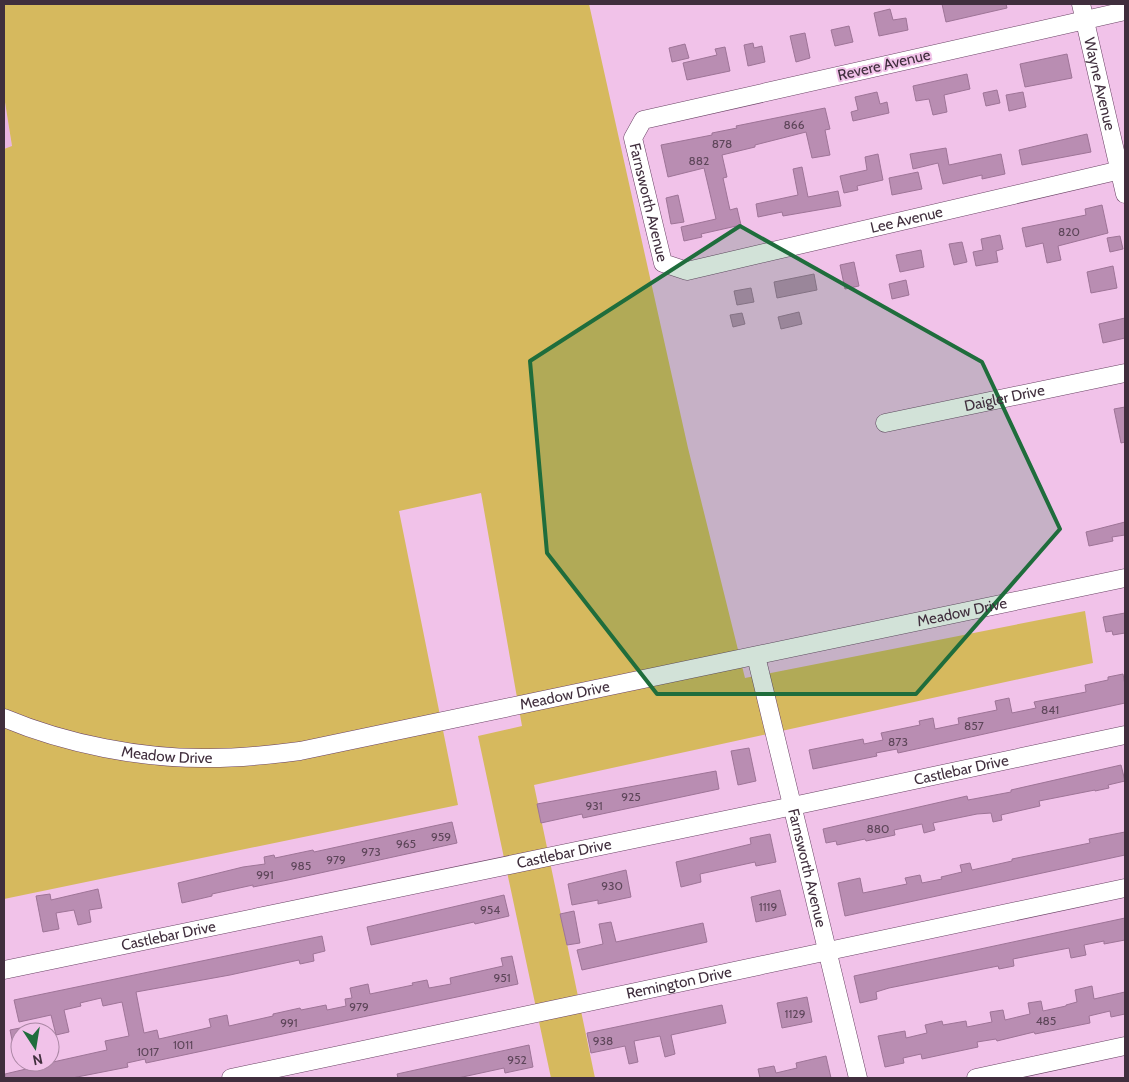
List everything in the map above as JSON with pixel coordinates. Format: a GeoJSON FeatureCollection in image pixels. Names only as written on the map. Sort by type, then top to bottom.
{"type":"FeatureCollection","features":[{"type":"Feature","properties":{"kind":"street","name":"Revere Avenue"},"geometry":{"type":"LineString","coordinates":[[643,120],[1082,12],[1125,11]]}},
{"type":"Feature","properties":{"kind":"street","name":"Wayne Avenue"},"geometry":{"type":"LineString","coordinates":[[1082,12],[1122,170],[1125,194]]}},
{"type":"Feature","properties":{"kind":"street","name":"Farnsworth Avenue"},"geometry":{"type":"LineString","coordinates":[[643,120],[633,138],[663,263],[687,271]]}},
{"type":"Feature","properties":{"kind":"street","name":"Lee Avenue"},"geometry":{"type":"LineString","coordinates":[[687,271],[1122,170]]}},
{"type":"Feature","properties":{"kind":"street","name":"Daigler Drive"},"geometry":{"type":"LineString","coordinates":[[884,423],[1125,373]]}},
{"type":"Feature","properties":{"kind":"street","name":"Meadow Drive"},"geometry":{"type":"LineString","coordinates":[[4,718],[36,730],[78,742],[134,753],[207,758],[256,756],[300,751],[1125,578]]}},
{"type":"Feature","properties":{"kind":"street","name":"Farnsworth Avenue"},"geometry":{"type":"LineString","coordinates":[[756,656],[858,1078]]}},
{"type":"Feature","properties":{"kind":"street","name":"Castlebar Drive"},"geometry":{"type":"LineString","coordinates":[[4,970],[1125,735]]}},
{"type":"Feature","properties":{"kind":"street","name":"Remington Drive"},"geometry":{"type":"LineString","coordinates":[[231,1078],[1125,888]]}},
{"type":"Feature","properties":{"kind":"street"},"geometry":{"type":"LineString","coordinates":[[976,1078],[1125,1046]]}},
{"type":"Feature","properties":{"kind":"highlighted area"},"geometry":{"type":"Polygon","coordinates":[[[740,226],[982,362],[1060,529],[916,694],[657,694],[547,553],[530,361],[740,226]]]}},
{"type":"Feature","properties":{"kind":"shaded area"},"geometry":{"type":"Polygon","coordinates":[[[4,4],[589,4],[688,448],[745,678],[1085,611],[1093,663],[534,785],[595,1078],[551,1078],[478,736],[522,726],[481,493],[399,511],[458,805],[4,899],[4,149],[12,146],[4,96],[4,4]]]}},
{"type":"Feature","properties":{"kind":"shaded area"},"geometry":{"type":"Polygon","coordinates":[[[4,96],[12,147],[4,149],[4,96]]]}},
{"type":"Feature","properties":{"kind":"building"},"geometry":{"type":"Polygon","coordinates":[[[942,4],[1006,4],[1007,8],[946,22],[942,4]]]}},
{"type":"Feature","properties":{"kind":"building"},"geometry":{"type":"Polygon","coordinates":[[[890,9],[893,20],[906,18],[908,30],[879,36],[874,13],[890,9]]]}},
{"type":"Feature","properties":{"kind":"building"},"geometry":{"type":"Polygon","coordinates":[[[849,26],[853,42],[835,46],[831,30],[849,26]]]}},
{"type":"Feature","properties":{"kind":"building"},"geometry":{"type":"Polygon","coordinates":[[[805,33],[810,58],[796,62],[790,36],[805,33]]]}},
{"type":"Feature","properties":{"kind":"building"},"geometry":{"type":"Polygon","coordinates":[[[753,43],[754,48],[762,46],[765,62],[748,66],[744,45],[753,43]]]}},
{"type":"Feature","properties":{"kind":"building"},"geometry":{"type":"Polygon","coordinates":[[[685,44],[689,58],[672,62],[669,48],[685,44]]]}},
{"type":"Feature","properties":{"kind":"building"},"geometry":{"type":"Polygon","coordinates":[[[725,47],[730,71],[687,80],[683,63],[717,55],[715,49],[725,47]]]}},
{"type":"Feature","properties":{"kind":"building"},"geometry":{"type":"Polygon","coordinates":[[[1067,54],[1072,78],[1025,87],[1020,64],[1067,54]]]}},
{"type":"Feature","properties":{"kind":"building"},"geometry":{"type":"Polygon","coordinates":[[[967,74],[970,89],[944,95],[947,112],[933,115],[929,99],[916,101],[913,86],[967,74]]]}},
{"type":"Feature","properties":{"kind":"building"},"geometry":{"type":"Polygon","coordinates":[[[997,90],[1000,103],[986,106],[983,93],[997,90]]]}},
{"type":"Feature","properties":{"kind":"building"},"geometry":{"type":"Polygon","coordinates":[[[877,92],[880,104],[887,102],[889,113],[853,121],[851,112],[858,110],[855,97],[877,92]]]}},
{"type":"Feature","properties":{"kind":"building"},"geometry":{"type":"Polygon","coordinates":[[[1023,92],[1026,107],[1009,111],[1006,95],[1023,92]]]}},
{"type":"Feature","properties":{"kind":"building"},"geometry":{"type":"Polygon","coordinates":[[[825,108],[830,129],[825,130],[830,155],[812,158],[806,132],[722,155],[727,177],[723,178],[730,210],[737,208],[741,225],[701,234],[702,237],[684,241],[681,227],[716,219],[704,168],[668,177],[661,145],[712,135],[712,133],[737,128],[736,126],[825,108]]]}},
{"type":"Feature","properties":{"kind":"building"},"geometry":{"type":"Polygon","coordinates":[[[1087,134],[1091,152],[1022,165],[1019,150],[1087,134]]]}},
{"type":"Feature","properties":{"kind":"building"},"geometry":{"type":"Polygon","coordinates":[[[946,148],[949,165],[1001,154],[1005,174],[982,179],[982,175],[943,184],[938,163],[913,169],[910,154],[946,148]]]}},
{"type":"Feature","properties":{"kind":"building"},"geometry":{"type":"Polygon","coordinates":[[[878,154],[883,180],[857,186],[858,190],[844,193],[840,176],[867,170],[865,157],[878,154]]]}},
{"type":"Feature","properties":{"kind":"building"},"geometry":{"type":"Polygon","coordinates":[[[802,167],[808,197],[838,191],[841,206],[783,216],[782,212],[758,217],[756,204],[798,195],[793,169],[802,167]]]}},
{"type":"Feature","properties":{"kind":"building"},"geometry":{"type":"Polygon","coordinates":[[[918,172],[922,189],[892,195],[889,178],[918,172]]]}},
{"type":"Feature","properties":{"kind":"building"},"geometry":{"type":"Polygon","coordinates":[[[678,195],[684,222],[671,224],[666,198],[678,195]]]}},
{"type":"Feature","properties":{"kind":"building"},"geometry":{"type":"Polygon","coordinates":[[[1102,205],[1108,233],[1058,246],[1061,260],[1047,263],[1043,243],[1026,247],[1022,228],[1086,215],[1085,209],[1102,205]]]}},
{"type":"Feature","properties":{"kind":"building"},"geometry":{"type":"Polygon","coordinates":[[[1000,235],[1003,249],[996,251],[998,262],[976,266],[973,252],[983,250],[981,239],[1000,235]]]}},
{"type":"Feature","properties":{"kind":"building"},"geometry":{"type":"Polygon","coordinates":[[[1120,236],[1123,249],[1110,252],[1107,238],[1120,236]]]}},
{"type":"Feature","properties":{"kind":"building"},"geometry":{"type":"Polygon","coordinates":[[[962,242],[967,262],[954,265],[949,244],[962,242]]]}},
{"type":"Feature","properties":{"kind":"building"},"geometry":{"type":"Polygon","coordinates":[[[921,250],[924,267],[900,272],[896,255],[921,250]]]}},
{"type":"Feature","properties":{"kind":"building"},"geometry":{"type":"Polygon","coordinates":[[[854,262],[859,286],[845,289],[840,265],[854,262]]]}},
{"type":"Feature","properties":{"kind":"building"},"geometry":{"type":"Polygon","coordinates":[[[1113,266],[1117,288],[1091,293],[1087,272],[1113,266]]]}},
{"type":"Feature","properties":{"kind":"building"},"geometry":{"type":"Polygon","coordinates":[[[814,274],[817,290],[777,298],[774,282],[814,274]]]}},
{"type":"Feature","properties":{"kind":"building"},"geometry":{"type":"Polygon","coordinates":[[[906,280],[909,295],[892,299],[889,284],[906,280]]]}},
{"type":"Feature","properties":{"kind":"building"},"geometry":{"type":"Polygon","coordinates":[[[751,288],[754,302],[737,305],[734,291],[751,288]]]}},
{"type":"Feature","properties":{"kind":"building"},"geometry":{"type":"Polygon","coordinates":[[[799,312],[802,324],[781,329],[778,317],[799,312]]]}},
{"type":"Feature","properties":{"kind":"building"},"geometry":{"type":"Polygon","coordinates":[[[742,313],[745,324],[733,327],[730,315],[742,313]]]}},
{"type":"Feature","properties":{"kind":"building"},"geometry":{"type":"Polygon","coordinates":[[[1125,318],[1125,338],[1103,343],[1099,324],[1125,318]]]}},
{"type":"Feature","properties":{"kind":"building"},"geometry":{"type":"Polygon","coordinates":[[[1125,407],[1125,442],[1121,443],[1114,409],[1125,407]]]}},
{"type":"Feature","properties":{"kind":"building"},"geometry":{"type":"Polygon","coordinates":[[[1125,522],[1125,535],[1112,537],[1113,541],[1089,546],[1086,532],[1125,522]]]}},
{"type":"Feature","properties":{"kind":"building"},"geometry":{"type":"Polygon","coordinates":[[[1125,613],[1125,633],[1113,635],[1112,631],[1106,632],[1103,617],[1125,613]]]}},
{"type":"Feature","properties":{"kind":"building"},"geometry":{"type":"Polygon","coordinates":[[[1123,674],[1125,703],[898,753],[897,749],[876,753],[877,756],[813,769],[809,750],[863,739],[864,744],[883,740],[881,733],[920,725],[919,721],[933,718],[935,729],[959,724],[958,718],[997,710],[995,701],[1009,698],[1012,713],[1036,708],[1034,702],[1086,692],[1085,685],[1108,680],[1108,677],[1123,674]]]}},
{"type":"Feature","properties":{"kind":"building"},"geometry":{"type":"Polygon","coordinates":[[[749,748],[756,781],[738,785],[731,751],[749,748]]]}},
{"type":"Feature","properties":{"kind":"building"},"geometry":{"type":"Polygon","coordinates":[[[1121,765],[1125,781],[1108,785],[1109,788],[1039,801],[1040,806],[1001,815],[1002,820],[993,822],[991,813],[977,814],[933,823],[935,830],[924,833],[922,824],[894,830],[895,835],[866,841],[865,839],[837,845],[836,841],[826,843],[823,829],[967,796],[968,800],[1011,792],[1011,790],[1121,765]]]}},
{"type":"Feature","properties":{"kind":"building"},"geometry":{"type":"Polygon","coordinates":[[[716,771],[719,789],[583,818],[582,814],[541,823],[537,804],[716,771]]]}},
{"type":"Feature","properties":{"kind":"building"},"geometry":{"type":"Polygon","coordinates":[[[452,822],[457,843],[288,880],[253,887],[253,885],[182,903],[178,883],[243,867],[265,864],[264,857],[274,855],[275,858],[313,850],[314,852],[452,822]]]}},
{"type":"Feature","properties":{"kind":"building"},"geometry":{"type":"Polygon","coordinates":[[[1125,832],[1125,855],[845,916],[838,883],[860,878],[863,893],[907,884],[905,878],[920,875],[922,883],[962,872],[960,865],[970,863],[972,870],[1012,861],[1012,859],[1090,843],[1089,839],[1125,832]]]}},
{"type":"Feature","properties":{"kind":"building"},"geometry":{"type":"Polygon","coordinates":[[[770,834],[776,862],[756,866],[755,862],[700,874],[701,882],[681,887],[676,862],[751,844],[750,838],[770,834]]]}},
{"type":"Feature","properties":{"kind":"building"},"geometry":{"type":"Polygon","coordinates":[[[626,870],[631,897],[598,904],[598,900],[572,905],[568,884],[626,870]]]}},
{"type":"Feature","properties":{"kind":"building"},"geometry":{"type":"Polygon","coordinates":[[[98,889],[102,908],[89,910],[91,922],[78,925],[74,910],[56,913],[59,929],[43,932],[36,896],[50,894],[51,900],[98,889]]]}},
{"type":"Feature","properties":{"kind":"building"},"geometry":{"type":"Polygon","coordinates":[[[780,890],[786,915],[756,922],[751,897],[780,890]]]}},
{"type":"Feature","properties":{"kind":"building"},"geometry":{"type":"Polygon","coordinates":[[[504,895],[509,916],[371,945],[367,927],[504,895]]]}},
{"type":"Feature","properties":{"kind":"building"},"geometry":{"type":"Polygon","coordinates":[[[574,911],[580,943],[567,945],[560,914],[574,911]]]}},
{"type":"Feature","properties":{"kind":"building"},"geometry":{"type":"Polygon","coordinates":[[[1125,918],[1125,940],[1104,944],[1104,941],[1084,945],[1086,955],[1071,958],[1069,948],[1013,959],[1014,966],[999,969],[998,966],[889,988],[876,992],[877,999],[860,1003],[854,976],[1125,918]]]}},
{"type":"Feature","properties":{"kind":"building"},"geometry":{"type":"Polygon","coordinates":[[[611,922],[616,942],[703,923],[707,942],[582,970],[577,950],[603,944],[599,924],[611,922]]]}},
{"type":"Feature","properties":{"kind":"building"},"geometry":{"type":"Polygon","coordinates":[[[322,936],[325,951],[313,954],[314,961],[300,964],[299,960],[136,992],[144,1033],[157,1030],[159,1039],[211,1027],[209,1019],[227,1015],[229,1026],[300,1008],[301,1010],[326,1005],[327,1010],[346,1006],[345,999],[352,998],[350,988],[368,984],[370,994],[413,985],[412,983],[427,980],[429,988],[451,984],[450,978],[503,966],[501,958],[512,956],[518,984],[146,1063],[145,1059],[127,1063],[128,1067],[72,1078],[5,1078],[5,1074],[13,1072],[60,1072],[60,1060],[107,1050],[105,1041],[129,1036],[122,1002],[103,1006],[101,998],[80,1003],[81,1006],[64,1010],[69,1032],[60,1034],[60,1022],[53,1022],[51,1015],[19,1022],[14,1000],[322,936]]]}},
{"type":"Feature","properties":{"kind":"building"},"geometry":{"type":"Polygon","coordinates":[[[1092,986],[1094,999],[1125,992],[1125,1014],[1111,1017],[1110,1011],[1089,1016],[1090,1023],[1035,1034],[1034,1032],[997,1041],[996,1039],[977,1042],[978,1047],[922,1059],[921,1054],[903,1058],[904,1063],[885,1067],[878,1036],[905,1031],[906,1038],[927,1033],[925,1025],[942,1021],[943,1025],[966,1021],[967,1027],[992,1022],[990,1012],[1003,1010],[1005,1020],[1030,1014],[1028,1003],[1041,1001],[1043,1011],[1066,1006],[1077,1002],[1075,990],[1092,986]]]}},
{"type":"Feature","properties":{"kind":"building"},"geometry":{"type":"Polygon","coordinates":[[[807,997],[812,1022],[782,1028],[777,1003],[807,997]]]}},
{"type":"Feature","properties":{"kind":"building"},"geometry":{"type":"Polygon","coordinates":[[[722,1005],[726,1023],[671,1035],[675,1054],[665,1057],[660,1036],[634,1041],[638,1062],[629,1064],[625,1046],[591,1053],[587,1033],[722,1005]]]}},
{"type":"Feature","properties":{"kind":"building"},"geometry":{"type":"Polygon","coordinates":[[[529,1045],[533,1067],[505,1073],[504,1068],[458,1078],[398,1078],[397,1074],[529,1045]]]}},
{"type":"Feature","properties":{"kind":"building"},"geometry":{"type":"Polygon","coordinates":[[[826,1056],[831,1078],[760,1078],[758,1069],[774,1066],[776,1073],[797,1068],[796,1063],[826,1056]]]}}]}
